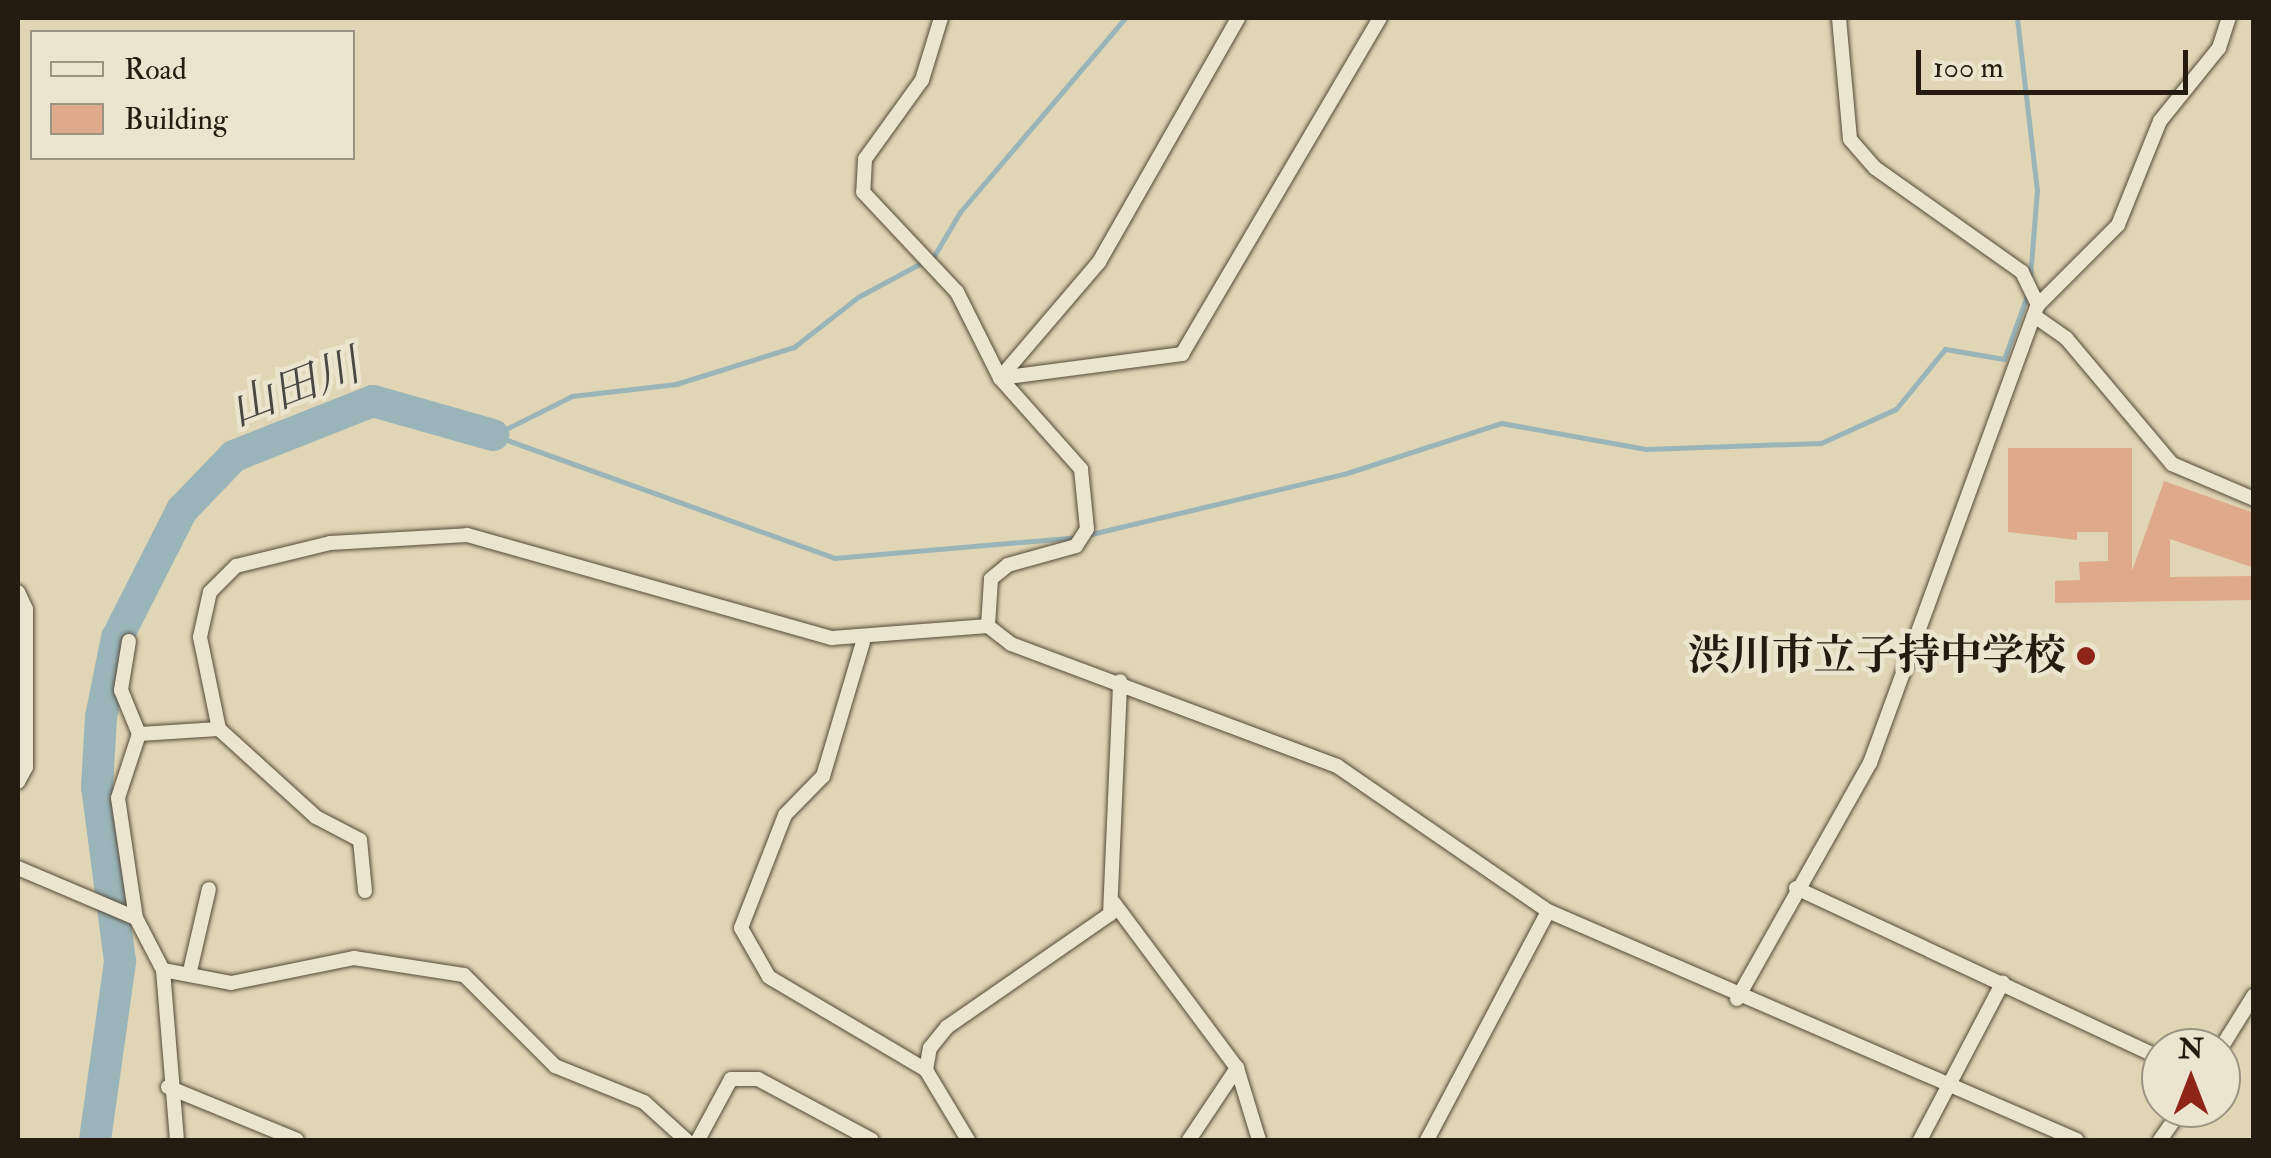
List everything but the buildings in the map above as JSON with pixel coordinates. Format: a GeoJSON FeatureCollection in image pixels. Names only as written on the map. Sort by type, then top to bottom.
{"type":"FeatureCollection","features":[{"type":"Feature","properties":{"kind":"street"},"geometry":{"type":"LineString","coordinates":[[941,18],[922,80],[860,175],[869,206],[933,264],[1000,378],[1081,469],[1087,529],[1076,546],[1008,565],[991,579],[988,626]]}},
{"type":"Feature","properties":{"kind":"street"},"geometry":{"type":"LineString","coordinates":[[1000,378],[1099,262],[1238,18]]}},
{"type":"Feature","properties":{"kind":"street"},"geometry":{"type":"LineString","coordinates":[[1000,378],[1182,354],[1380,18]]}},
{"type":"Feature","properties":{"kind":"street"},"geometry":{"type":"LineString","coordinates":[[1839,18],[1850,139],[1875,168],[2022,272],[2034,288],[2037,311],[2066,338],[2172,464],[2254,499]]}},
{"type":"Feature","properties":{"kind":"street"},"geometry":{"type":"LineString","coordinates":[[1736,999],[1870,763],[2037,311],[2118,224],[2160,121],[2219,48],[2229,18]]}},
{"type":"Feature","properties":{"kind":"street"},"geometry":{"type":"LineString","coordinates":[[365,891],[360,840],[316,816],[219,728],[200,637],[210,592],[236,566],[330,543],[488,538],[862,642],[988,626],[1011,644],[1120,681],[1337,766],[1548,911],[1736,999],[2077,1140]]}},
{"type":"Feature","properties":{"kind":"street"},"geometry":{"type":"LineString","coordinates":[[18,592],[26,610],[26,767],[18,782]]}},
{"type":"Feature","properties":{"kind":"street"},"geometry":{"type":"LineString","coordinates":[[129,641],[120,690],[140,734],[118,798],[135,917],[163,970],[168,1087],[176,1140]]}},
{"type":"Feature","properties":{"kind":"street"},"geometry":{"type":"LineString","coordinates":[[862,642],[823,776],[785,815],[741,928],[768,977],[926,1070],[968,1140]]}},
{"type":"Feature","properties":{"kind":"street"},"geometry":{"type":"LineString","coordinates":[[1120,681],[1107,856],[1114,903],[1237,1068],[1260,1140]]}},
{"type":"Feature","properties":{"kind":"street"},"geometry":{"type":"LineString","coordinates":[[140,734],[219,728]]}},
{"type":"Feature","properties":{"kind":"street"},"geometry":{"type":"LineString","coordinates":[[18,868],[92,895],[135,917]]}},
{"type":"Feature","properties":{"kind":"street"},"geometry":{"type":"LineString","coordinates":[[1796,888],[2141,1048]]}},
{"type":"Feature","properties":{"kind":"street"},"geometry":{"type":"LineString","coordinates":[[190,971],[209,889]]}},
{"type":"Feature","properties":{"kind":"street"},"geometry":{"type":"LineString","coordinates":[[926,1070],[946,1027],[1114,903]]}},
{"type":"Feature","properties":{"kind":"street"},"geometry":{"type":"LineString","coordinates":[[1427,1140],[1548,911]]}},
{"type":"Feature","properties":{"kind":"street"},"geometry":{"type":"LineString","coordinates":[[163,970],[190,971],[231,983],[354,958],[464,975],[555,1066],[644,1102],[686,1140]]}},
{"type":"Feature","properties":{"kind":"street"},"geometry":{"type":"LineString","coordinates":[[1920,1140],[2003,982]]}},
{"type":"Feature","properties":{"kind":"street"},"geometry":{"type":"LineString","coordinates":[[2233,1028],[2254,994]]}},
{"type":"Feature","properties":{"kind":"street"},"geometry":{"type":"LineString","coordinates":[[1189,1140],[1237,1068]]}},
{"type":"Feature","properties":{"kind":"street"},"geometry":{"type":"LineString","coordinates":[[698,1140],[720,1094],[744,1079],[872,1140]]}},
{"type":"Feature","properties":{"kind":"street"},"geometry":{"type":"LineString","coordinates":[[168,1087],[297,1140]]}},
{"type":"Feature","properties":{"kind":"waterway","name":"山田川"},"geometry":{"type":"LineString","coordinates":[[496,434],[572,396],[676,384],[794,347],[858,297],[934,256],[960,212],[1125,18]]}},
{"type":"Feature","properties":{"kind":"waterway"},"geometry":{"type":"LineString","coordinates":[[2017,18],[2037,190],[2030,277]]}},
{"type":"Feature","properties":{"kind":"waterway"},"geometry":{"type":"LineString","coordinates":[[1087,535],[1344,474],[1501,423],[1646,449],[1821,443],[1896,409],[1945,349],[2004,359],[2028,293]]}},
{"type":"Feature","properties":{"kind":"waterway","name":"山田川"},"geometry":{"type":"LineString","coordinates":[[95,1140],[120,961],[97,787],[101,717],[117,638],[182,510],[234,456],[373,401],[493,435]]}},
{"type":"Feature","properties":{"kind":"waterway"},"geometry":{"type":"LineString","coordinates":[[493,435],[834,558],[1077,537]]}},
{"type":"Feature","properties":{"kind":"place","name":"渋川市立子持中学校"},"geometry":{"type":"Point","coordinates":[2086,656]}}]}
